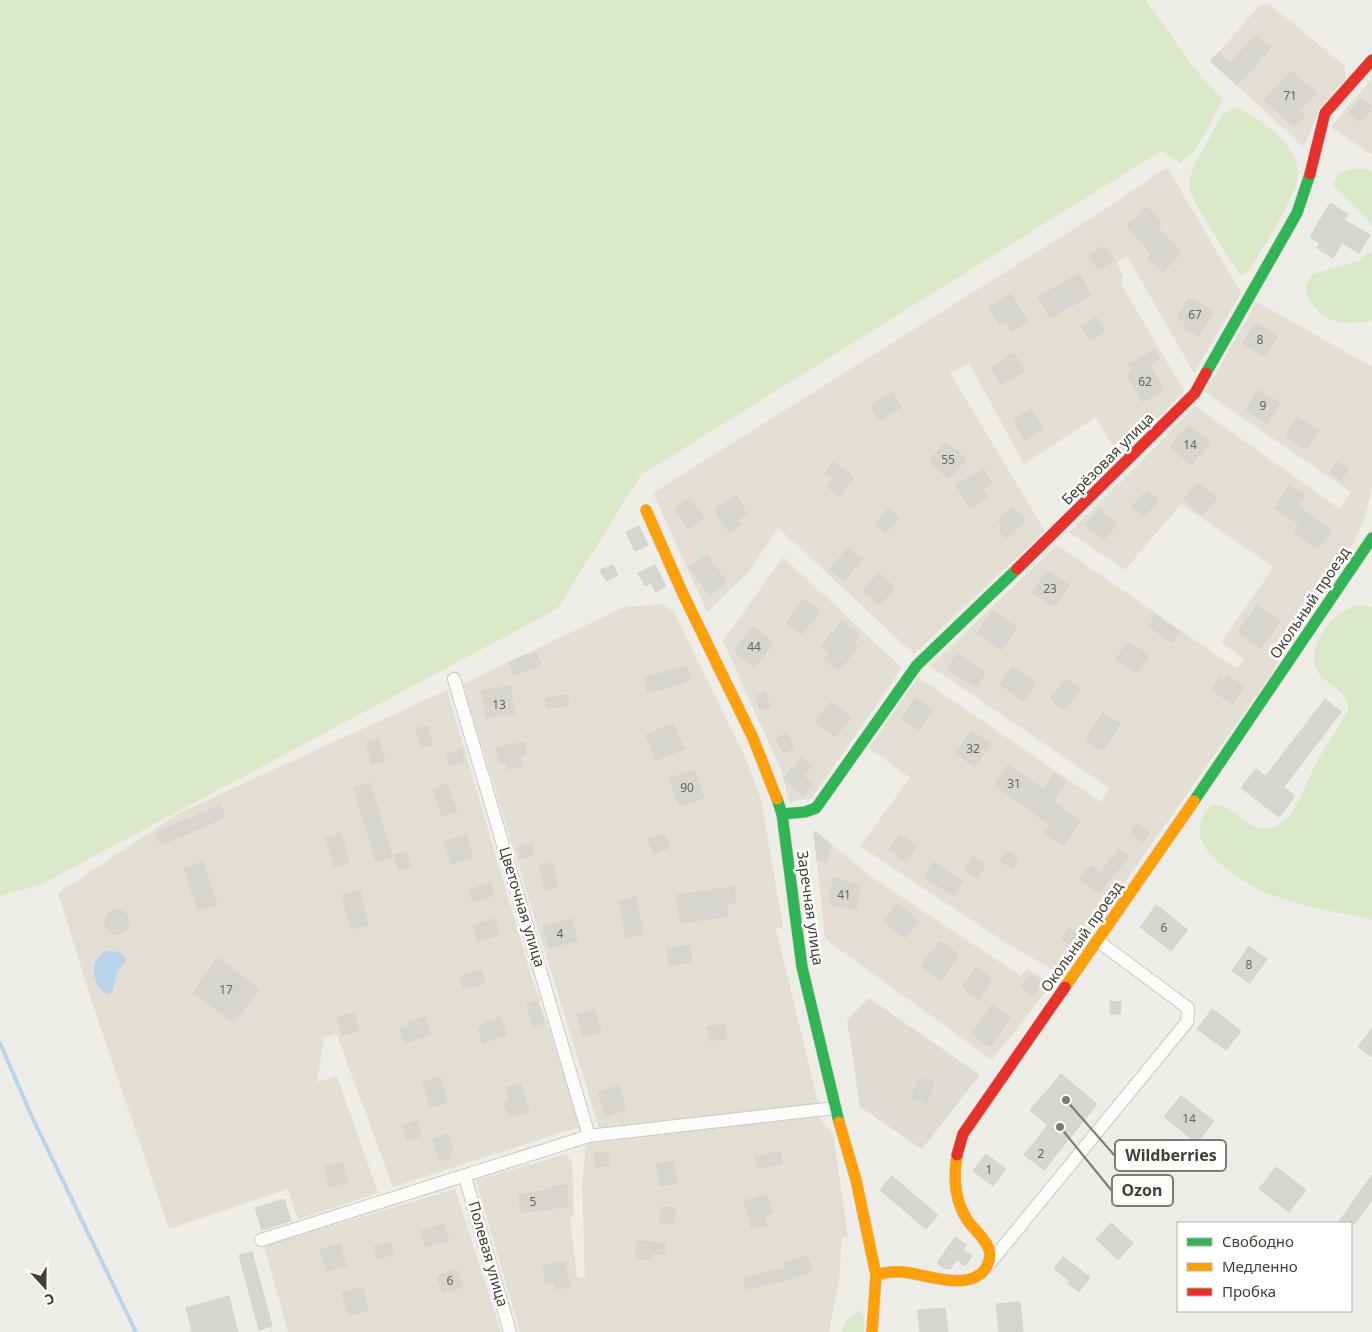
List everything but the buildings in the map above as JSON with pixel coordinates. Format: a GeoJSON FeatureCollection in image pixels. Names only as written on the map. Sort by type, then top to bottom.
{"type":"FeatureCollection","features":[{"type":"Feature","properties":{"kind":"street","name":"Берёзовая улица"},"geometry":{"type":"LineString","coordinates":[[782,814],[805,812],[816,808],[917,665],[1056,532],[1195,393],[1298,213],[1306,191],[1320,127],[1325,113],[1372,60]]}},
{"type":"Feature","properties":{"kind":"street","name":"Заречная улица"},"geometry":{"type":"LineString","coordinates":[[646,510],[682,594],[753,738],[770,778],[782,814],[802,966],[835,1108],[856,1180],[876,1276],[872,1332]]}},
{"type":"Feature","properties":{"kind":"street","name":"Окольный проезд"},"geometry":{"type":"LineString","coordinates":[[989,1264],[990,1252],[987,1244],[962,1214],[956,1196],[955,1154],[963,1134],[982,1103],[1098,941],[1372,538]]}},
{"type":"Feature","properties":{"kind":"street","name":"Цветочная улица"},"geometry":{"type":"LineString","coordinates":[[454,679],[589,1136]]}},
{"type":"Feature","properties":{"kind":"street"},"geometry":{"type":"LineString","coordinates":[[876,1276],[883,1271],[895,1270],[951,1282],[968,1280],[981,1274],[1187,1022],[1188,1008],[1098,941]]}},
{"type":"Feature","properties":{"kind":"street"},"geometry":{"type":"LineString","coordinates":[[262,1240],[589,1136],[835,1108]]}},
{"type":"Feature","properties":{"kind":"street","name":"Полевая улица"},"geometry":{"type":"LineString","coordinates":[[465,1177],[510,1332]]}},
{"type":"Feature","properties":{"kind":"shaded area"},"geometry":{"type":"Polygon","coordinates":[[[1269,4],[1345,66],[1346,78],[1320,108],[1304,147],[1211,61],[1260,5],[1269,4]]]}},
{"type":"Feature","properties":{"kind":"shaded area"},"geometry":{"type":"Polygon","coordinates":[[[1372,78],[1372,155],[1331,127],[1372,78]]]}},
{"type":"Feature","properties":{"kind":"shaded area"},"geometry":{"type":"Polygon","coordinates":[[[1167,167],[1241,293],[1194,373],[1127,256],[1117,263],[1123,275],[1121,284],[1184,391],[1119,458],[1096,417],[1024,464],[969,363],[950,373],[1045,531],[914,654],[778,528],[748,573],[707,612],[653,493],[1104,210],[1167,167]]]}},
{"type":"Feature","properties":{"kind":"shaded area"},"geometry":{"type":"Polygon","coordinates":[[[1257,302],[1372,367],[1372,487],[1365,517],[1353,544],[1315,598],[1270,676],[1060,974],[1006,943],[860,846],[910,778],[869,748],[918,677],[1101,802],[1109,788],[930,666],[1057,545],[1237,669],[1244,659],[1221,642],[1274,567],[1181,504],[1125,570],[1069,532],[1195,406],[1340,509],[1351,492],[1205,392],[1257,302]]]}},
{"type":"Feature","properties":{"kind":"shaded area"},"geometry":{"type":"Polygon","coordinates":[[[783,557],[902,668],[811,799],[789,802],[782,772],[723,641],[783,557]]]}},
{"type":"Feature","properties":{"kind":"shaded area"},"geometry":{"type":"Polygon","coordinates":[[[662,604],[673,611],[743,752],[761,799],[783,927],[776,928],[818,1103],[686,1121],[599,1128],[463,684],[624,607],[662,604]]]}},
{"type":"Feature","properties":{"kind":"shaded area"},"geometry":{"type":"Polygon","coordinates":[[[447,690],[531,975],[581,1126],[393,1187],[336,1033],[324,1038],[317,1082],[337,1076],[378,1193],[298,1219],[288,1189],[169,1229],[91,999],[58,893],[179,813],[447,690]]]}},
{"type":"Feature","properties":{"kind":"shaded area"},"geometry":{"type":"Polygon","coordinates":[[[814,831],[873,878],[1021,976],[1027,969],[1052,984],[992,1060],[825,939],[814,831]]]}},
{"type":"Feature","properties":{"kind":"shaded area"},"geometry":{"type":"Polygon","coordinates":[[[869,998],[980,1075],[922,1149],[860,1107],[847,1021],[869,998]]]}},
{"type":"Feature","properties":{"kind":"shaded area"},"geometry":{"type":"Polygon","coordinates":[[[818,1117],[833,1133],[848,1236],[842,1238],[839,1280],[829,1332],[520,1332],[476,1180],[566,1154],[572,1162],[574,1216],[570,1218],[577,1277],[585,1278],[582,1184],[586,1144],[818,1117]]]}},
{"type":"Feature","properties":{"kind":"shaded area"},"geometry":{"type":"Polygon","coordinates":[[[455,1189],[501,1332],[288,1332],[264,1246],[455,1189]]]}},
{"type":"Feature","properties":{"kind":"green space"},"geometry":{"type":"Polygon","coordinates":[[[0,0],[1146,0],[1193,67],[1223,100],[1195,151],[1180,163],[1161,151],[641,475],[557,609],[40,885],[0,896],[0,0]]]}},
{"type":"Feature","properties":{"kind":"green space"},"geometry":{"type":"Polygon","coordinates":[[[1235,107],[1265,124],[1283,141],[1291,150],[1296,160],[1298,171],[1297,181],[1287,207],[1249,271],[1242,275],[1238,272],[1211,229],[1190,189],[1191,175],[1199,156],[1219,120],[1235,107]]]}},
{"type":"Feature","properties":{"kind":"green space"},"geometry":{"type":"Polygon","coordinates":[[[1350,169],[1365,169],[1372,172],[1372,226],[1354,205],[1334,187],[1333,183],[1340,173],[1350,169]]]}},
{"type":"Feature","properties":{"kind":"green space"},"geometry":{"type":"Polygon","coordinates":[[[1372,251],[1372,320],[1350,323],[1340,322],[1330,319],[1315,308],[1309,299],[1305,287],[1313,274],[1359,261],[1372,251]]]}},
{"type":"Feature","properties":{"kind":"green space"},"geometry":{"type":"Polygon","coordinates":[[[1357,605],[1372,607],[1372,920],[1292,902],[1255,887],[1237,877],[1211,855],[1205,848],[1200,835],[1202,820],[1205,812],[1210,807],[1224,806],[1248,823],[1267,829],[1277,826],[1284,821],[1296,806],[1318,759],[1348,711],[1347,700],[1319,674],[1314,665],[1314,653],[1323,631],[1331,621],[1346,610],[1357,605]]]}},
{"type":"Feature","properties":{"kind":"green space"},"geometry":{"type":"Polygon","coordinates":[[[858,1310],[864,1317],[864,1332],[841,1332],[847,1320],[858,1310]]]}},
{"type":"Feature","properties":{"kind":"water"},"geometry":{"type":"Polygon","coordinates":[[[107,951],[121,953],[126,960],[117,973],[112,992],[107,994],[97,984],[94,971],[97,959],[107,951]]]}},
{"type":"Feature","properties":{"kind":"waterway"},"geometry":{"type":"LineString","coordinates":[[0,1043],[32,1117],[136,1332]]}},
{"type":"Feature","properties":{"kind":"traffic: fast"},"geometry":{"type":"LineString","coordinates":[[1206,373],[1297,213],[1310,174]]}},
{"type":"Feature","properties":{"kind":"traffic: fast"},"geometry":{"type":"LineString","coordinates":[[1194,801],[1372,538]]}},
{"type":"Feature","properties":{"kind":"traffic: fast"},"geometry":{"type":"LineString","coordinates":[[782,814],[805,812],[816,808],[917,665],[1017,569]]}},
{"type":"Feature","properties":{"kind":"traffic: fast"},"geometry":{"type":"LineString","coordinates":[[777,799],[782,814],[802,967],[839,1122]]}},
{"type":"Feature","properties":{"kind":"traffic: slow"},"geometry":{"type":"LineString","coordinates":[[646,510],[683,594],[753,738],[777,799]]}},
{"type":"Feature","properties":{"kind":"traffic: slow"},"geometry":{"type":"LineString","coordinates":[[1065,987],[1194,801]]}},
{"type":"Feature","properties":{"kind":"traffic: slow"},"geometry":{"type":"LineString","coordinates":[[839,1122],[856,1180],[876,1275],[872,1332]]}},
{"type":"Feature","properties":{"kind":"traffic: slow"},"geometry":{"type":"LineString","coordinates":[[876,1275],[889,1272],[913,1273],[959,1281],[979,1275],[986,1268],[990,1259],[989,1249],[971,1225],[958,1200],[955,1182],[957,1155]]}},
{"type":"Feature","properties":{"kind":"traffic: jam"},"geometry":{"type":"LineString","coordinates":[[1310,174],[1325,113],[1372,60]]}},
{"type":"Feature","properties":{"kind":"traffic: jam"},"geometry":{"type":"LineString","coordinates":[[1017,569],[1195,393],[1206,373]]}},
{"type":"Feature","properties":{"kind":"traffic: jam"},"geometry":{"type":"LineString","coordinates":[[957,1155],[963,1134],[1065,987]]}},
{"type":"Feature","properties":{"kind":"place","name":"Wildberries"},"geometry":{"type":"Point","coordinates":[1066,1100]}},
{"type":"Feature","properties":{"kind":"place","name":"Ozon"},"geometry":{"type":"Point","coordinates":[1060,1127]}}]}
